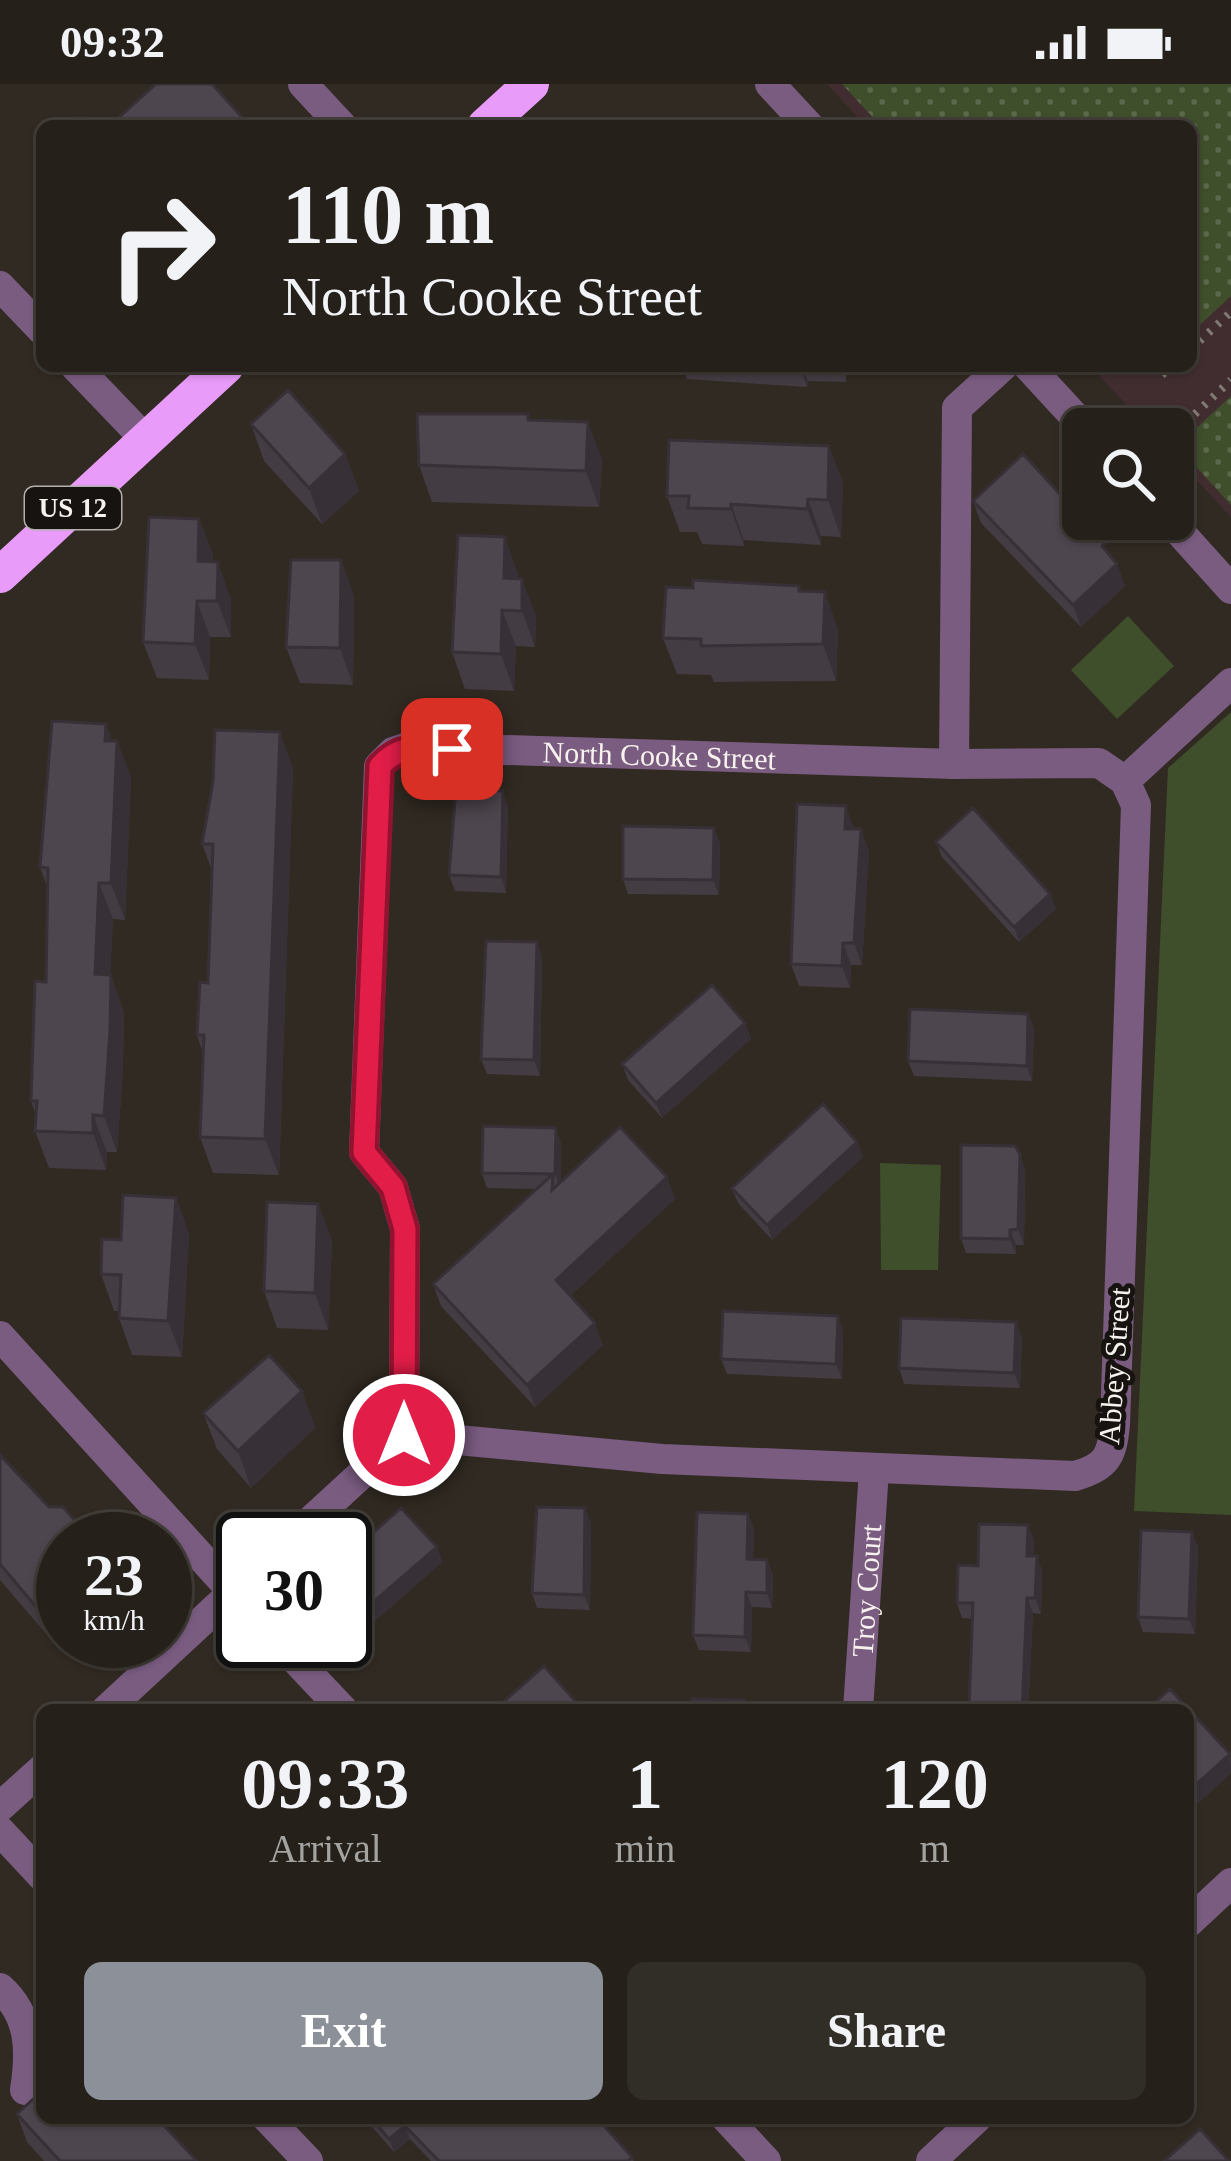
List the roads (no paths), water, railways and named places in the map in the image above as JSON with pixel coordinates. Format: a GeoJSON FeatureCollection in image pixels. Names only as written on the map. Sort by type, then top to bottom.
{"type":"FeatureCollection","features":[{"type":"Feature","properties":{"kind":"highway"},"geometry":{"type":"LineString","coordinates":[[492,120],[531,84]]}},
{"type":"Feature","properties":{"kind":"highway","name":"US 12"},"geometry":{"type":"LineString","coordinates":[[0,575],[220,372]]}},
{"type":"Feature","properties":{"kind":"street"},"geometry":{"type":"LineString","coordinates":[[303,84],[336,120]]}},
{"type":"Feature","properties":{"kind":"street"},"geometry":{"type":"LineString","coordinates":[[770,84],[803,120]]}},
{"type":"Feature","properties":{"kind":"street"},"geometry":{"type":"LineString","coordinates":[[0,286],[36,325]]}},
{"type":"Feature","properties":{"kind":"street"},"geometry":{"type":"LineString","coordinates":[[81,372],[146,440]]}},
{"type":"Feature","properties":{"kind":"street"},"geometry":{"type":"LineString","coordinates":[[954,764],[957,408],[996,372]]}},
{"type":"Feature","properties":{"kind":"street"},"geometry":{"type":"LineString","coordinates":[[1034,372],[1067,408]]}},
{"type":"Feature","properties":{"kind":"street"},"geometry":{"type":"LineString","coordinates":[[1187,540],[1231,589]]}},
{"type":"Feature","properties":{"kind":"street"},"geometry":{"type":"LineString","coordinates":[[1125,781],[1231,682]]}},
{"type":"Feature","properties":{"kind":"street","name":"North Cooke Street"},"geometry":{"type":"LineString","coordinates":[[404,1435],[405,1229],[393,1187],[364,1152],[380,766],[393,752],[408,747],[954,764],[1099,763],[1125,781]]}},
{"type":"Feature","properties":{"kind":"street","name":"Abbey Street"},"geometry":{"type":"LineString","coordinates":[[404,1435],[662,1459],[874,1470],[1075,1476],[1099,1469],[1112,1454],[1136,805],[1125,781]]}},
{"type":"Feature","properties":{"kind":"street"},"geometry":{"type":"LineString","coordinates":[[0,1336],[216,1567]]}},
{"type":"Feature","properties":{"kind":"street"},"geometry":{"type":"LineString","coordinates":[[320,1512],[404,1435]]}},
{"type":"Feature","properties":{"kind":"street","name":"Troy Court"},"geometry":{"type":"LineString","coordinates":[[858,1704],[874,1470]]}},
{"type":"Feature","properties":{"kind":"street"},"geometry":{"type":"LineString","coordinates":[[113,1704],[216,1614]]}},
{"type":"Feature","properties":{"kind":"street"},"geometry":{"type":"LineString","coordinates":[[303,1668],[337,1704]]}},
{"type":"Feature","properties":{"kind":"street"},"geometry":{"type":"LineString","coordinates":[[0,1808],[36,1775]]}},
{"type":"Feature","properties":{"kind":"street"},"geometry":{"type":"LineString","coordinates":[[0,1831],[36,1870]]}},
{"type":"Feature","properties":{"kind":"street"},"geometry":{"type":"LineString","coordinates":[[1194,1917],[1231,1883]]}},
{"type":"Feature","properties":{"kind":"street"},"geometry":{"type":"LineString","coordinates":[[0,1988],[25,2021],[30,2057],[25,2090]]}},
{"type":"Feature","properties":{"kind":"street"},"geometry":{"type":"LineString","coordinates":[[274,2124],[308,2161]]}},
{"type":"Feature","properties":{"kind":"street"},"geometry":{"type":"LineString","coordinates":[[732,2124],[766,2161]]}},
{"type":"Feature","properties":{"kind":"street"},"geometry":{"type":"LineString","coordinates":[[931,2161],[971,2124]]}}]}
